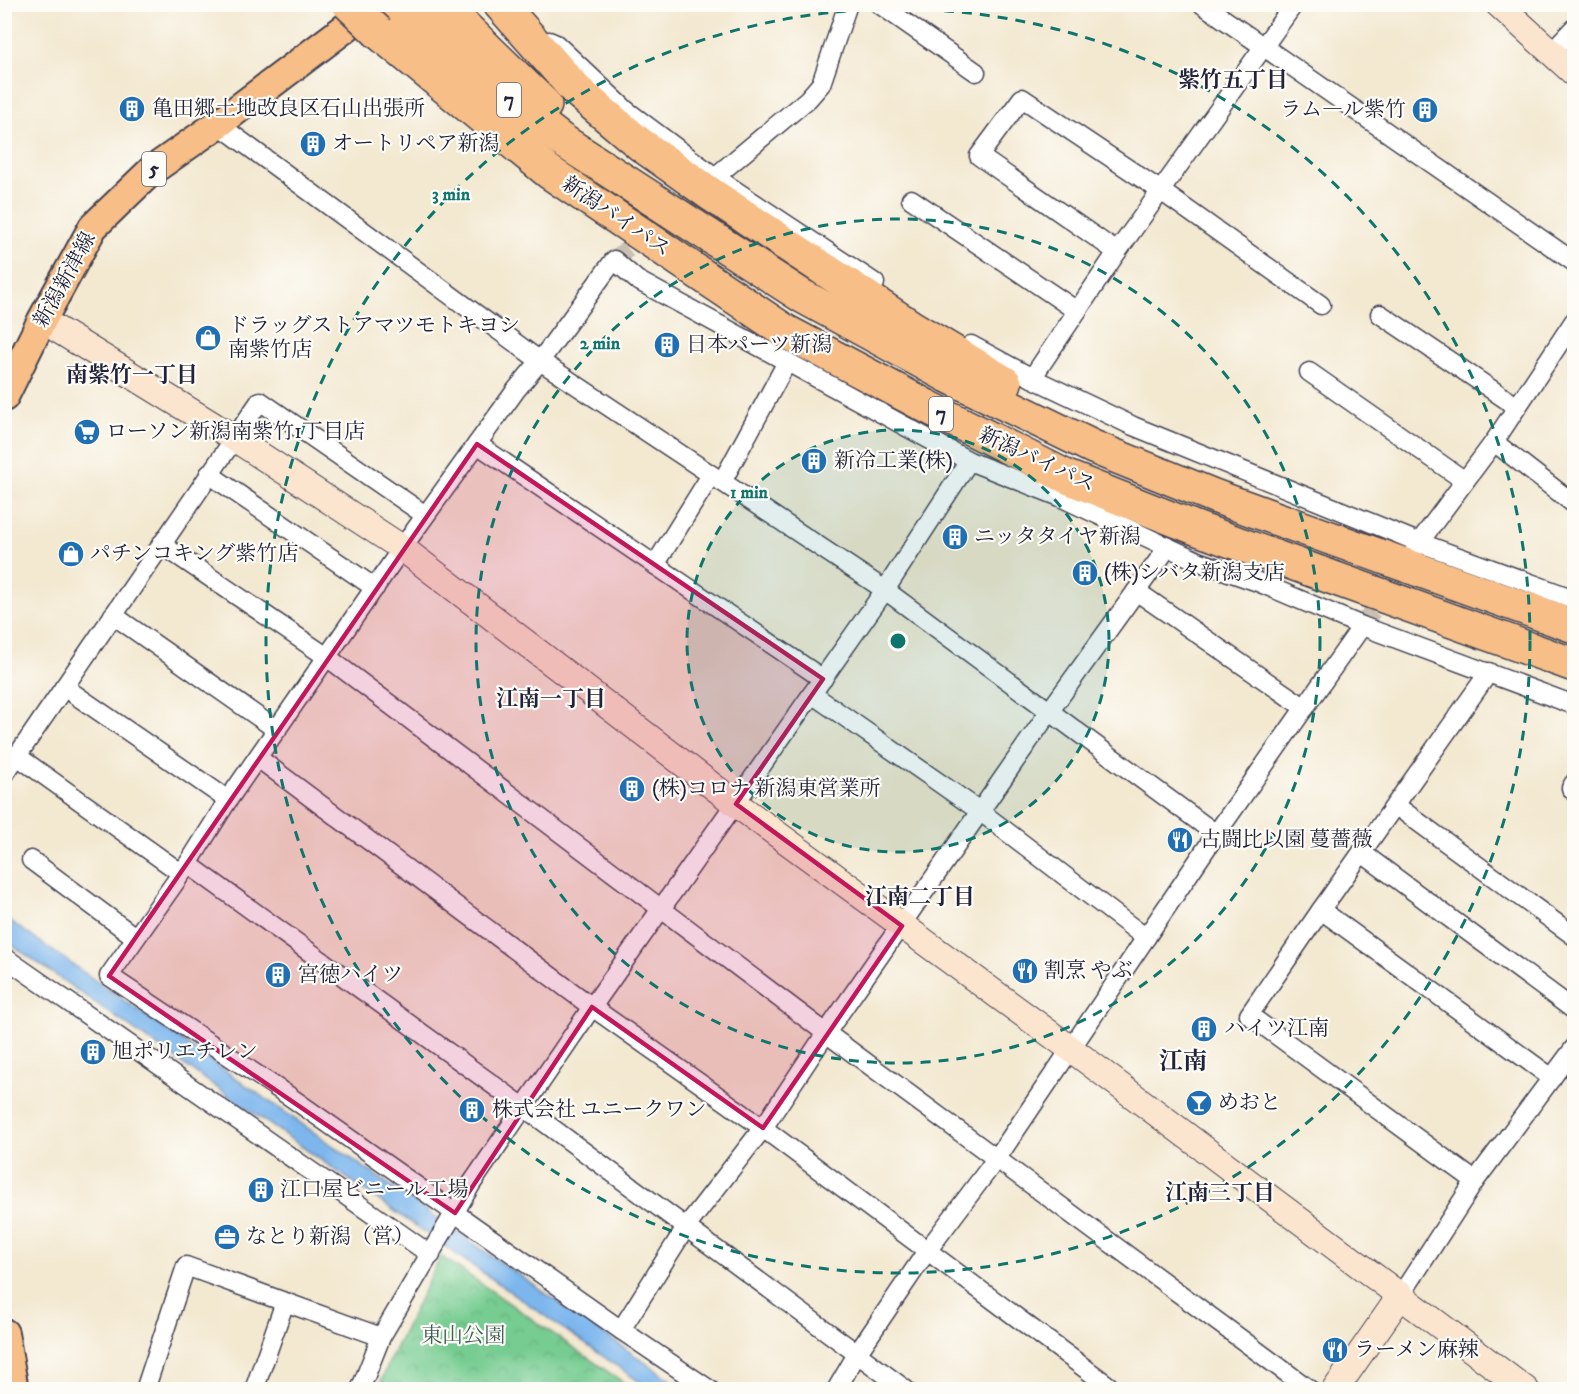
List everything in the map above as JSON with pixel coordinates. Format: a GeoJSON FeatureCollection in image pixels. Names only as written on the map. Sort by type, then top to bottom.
{"type":"FeatureCollection","features":[{"type":"Feature","properties":{"kind":"highway","name":"新潟バイパス"},"geometry":{"type":"LineString","coordinates":[[349,4],[389,14],[490,85],[560,139],[802,296],[948,376],[1093,447],[1214,496],[1375,552],[1575,626]]}},
{"type":"Feature","properties":{"kind":"highway","name":"7"},"geometry":{"type":"LineString","coordinates":[[441,4],[620,177]]}},
{"type":"Feature","properties":{"kind":"highway","name":"7"},"geometry":{"type":"LineString","coordinates":[[500,4],[576,90],[640,144],[712,195],[913,328],[1008,384],[1214,496]]}},
{"type":"Feature","properties":{"kind":"highway","name":"新潟バイパス"},"geometry":{"type":"LineString","coordinates":[[389,14],[549,172],[785,330],[926,406],[1067,477],[1165,516],[1575,665]]}},
{"type":"Feature","properties":{"kind":"main road","name":"新潟新津線"},"geometry":{"type":"LineString","coordinates":[[4,397],[42,320],[93,227],[151,171],[218,124],[389,14]]}},
{"type":"Feature","properties":{"kind":"main road"},"geometry":{"type":"LineString","coordinates":[[4,1333],[14,1389]]}},
{"type":"Feature","properties":{"kind":"street"},"geometry":{"type":"LineString","coordinates":[[712,179],[808,99],[821,84],[848,4]]}},
{"type":"Feature","properties":{"kind":"street"},"geometry":{"type":"LineString","coordinates":[[879,4],[976,72]]}},
{"type":"Feature","properties":{"kind":"street"},"geometry":{"type":"LineString","coordinates":[[1202,4],[1575,262]]}},
{"type":"Feature","properties":{"kind":"street"},"geometry":{"type":"LineString","coordinates":[[1032,378],[1117,252],[1294,4]]}},
{"type":"Feature","properties":{"kind":"street"},"geometry":{"type":"LineString","coordinates":[[1498,4],[1575,73]]}},
{"type":"Feature","properties":{"kind":"street"},"geometry":{"type":"LineString","coordinates":[[1551,51],[1575,28]]}},
{"type":"Feature","properties":{"kind":"street"},"geometry":{"type":"LineString","coordinates":[[520,29],[556,44],[627,111],[712,179],[813,241],[934,324],[1032,378],[1133,426],[1417,545],[1575,599]]}},
{"type":"Feature","properties":{"kind":"street"},"geometry":{"type":"LineString","coordinates":[[1117,252],[980,156],[1022,98],[1161,190],[1321,305]]}},
{"type":"Feature","properties":{"kind":"street"},"geometry":{"type":"LineString","coordinates":[[218,124],[540,361],[885,590],[1216,834]]}},
{"type":"Feature","properties":{"kind":"street"},"geometry":{"type":"LineString","coordinates":[[911,199],[1077,311]]}},
{"type":"Feature","properties":{"kind":"street"},"geometry":{"type":"LineString","coordinates":[[710,1389],[621,1330],[289,1096],[109,976],[425,515],[614,260],[637,280],[969,461],[1060,497],[1200,562],[1258,582],[1362,626],[1575,705]]}},
{"type":"Feature","properties":{"kind":"street"},"geometry":{"type":"LineString","coordinates":[[1380,314],[1516,406]]}},
{"type":"Feature","properties":{"kind":"street"},"geometry":{"type":"LineString","coordinates":[[42,320],[234,438],[402,548],[736,804],[1071,1049],[1526,1389]]}},
{"type":"Feature","properties":{"kind":"street"},"geometry":{"type":"LineString","coordinates":[[1417,545],[1494,442],[1575,321]]}},
{"type":"Feature","properties":{"kind":"street"},"geometry":{"type":"LineString","coordinates":[[655,565],[717,478],[787,362]]}},
{"type":"Feature","properties":{"kind":"street"},"geometry":{"type":"LineString","coordinates":[[1309,372],[1465,481]]}},
{"type":"Feature","properties":{"kind":"street"},"geometry":{"type":"LineString","coordinates":[[4,776],[260,401],[425,515]]}},
{"type":"Feature","properties":{"kind":"street"},"geometry":{"type":"LineString","coordinates":[[1494,442],[1575,504]]}},
{"type":"Feature","properties":{"kind":"street"},"geometry":{"type":"LineString","coordinates":[[477,444],[655,565],[1146,938]]}},
{"type":"Feature","properties":{"kind":"street"},"geometry":{"type":"LineString","coordinates":[[360,1389],[381,1337],[472,1183],[592,1007],[885,590],[969,461]]}},
{"type":"Feature","properties":{"kind":"street"},"geometry":{"type":"LineString","coordinates":[[209,474],[375,588]]}},
{"type":"Feature","properties":{"kind":"street"},"geometry":{"type":"LineString","coordinates":[[161,544],[327,657],[826,1033],[1310,1389]]}},
{"type":"Feature","properties":{"kind":"street"},"geometry":{"type":"LineString","coordinates":[[621,1330],[686,1227],[763,1128],[826,1033],[1049,712],[1168,547]]}},
{"type":"Feature","properties":{"kind":"street"},"geometry":{"type":"LineString","coordinates":[[1137,591],[1305,708]]}},
{"type":"Feature","properties":{"kind":"street"},"geometry":{"type":"LineString","coordinates":[[113,615],[277,730]]}},
{"type":"Feature","properties":{"kind":"street"},"geometry":{"type":"LineString","coordinates":[[836,1389],[927,1251],[997,1158],[1216,834],[1362,626]]}},
{"type":"Feature","properties":{"kind":"street"},"geometry":{"type":"LineString","coordinates":[[1475,1181],[1249,1015],[1489,672]]}},
{"type":"Feature","properties":{"kind":"street"},"geometry":{"type":"LineString","coordinates":[[64,687],[228,800]]}},
{"type":"Feature","properties":{"kind":"street"},"geometry":{"type":"LineString","coordinates":[[17,756],[184,868],[525,1108],[906,1389]]}},
{"type":"Feature","properties":{"kind":"street"},"geometry":{"type":"LineString","coordinates":[[258,758],[592,1007],[763,1128],[1114,1389]]}},
{"type":"Feature","properties":{"kind":"street"},"geometry":{"type":"LineString","coordinates":[[1575,783],[1571,788],[1575,791]]}},
{"type":"Feature","properties":{"kind":"street"},"geometry":{"type":"LineString","coordinates":[[1395,805],[1575,936]]}},
{"type":"Feature","properties":{"kind":"street"},"geometry":{"type":"LineString","coordinates":[[1362,853],[1575,1010]]}},
{"type":"Feature","properties":{"kind":"street"},"geometry":{"type":"LineString","coordinates":[[31,860],[135,938]]}},
{"type":"Feature","properties":{"kind":"street"},"geometry":{"type":"LineString","coordinates":[[1321,910],[1552,1078]]}},
{"type":"Feature","properties":{"kind":"street"},"geometry":{"type":"LineString","coordinates":[[4,957],[431,1255]]}},
{"type":"Feature","properties":{"kind":"street"},"geometry":{"type":"LineString","coordinates":[[1335,1389],[1401,1295],[1475,1181],[1575,1048]]}},
{"type":"Feature","properties":{"kind":"street"},"geometry":{"type":"LineString","coordinates":[[145,1389],[186,1266],[381,1337]]}},
{"type":"Feature","properties":{"kind":"street"},"geometry":{"type":"LineString","coordinates":[[254,1389],[285,1302]]}},
{"type":"Feature","properties":{"kind":"highlighted area"},"geometry":{"type":"Polygon","coordinates":[[[477,444],[823,679],[736,804],[902,926],[763,1128],[592,1007],[455,1213],[109,976],[477,444]]]}},
{"type":"Feature","properties":{"kind":"green space","name":"東山公園"},"geometry":{"type":"Polygon","coordinates":[[[441,1256],[633,1389],[378,1389],[392,1355],[441,1256]]]}},
{"type":"Feature","properties":{"kind":"water"},"geometry":{"type":"Polygon","coordinates":[[[4,917],[683,1389],[650,1389],[5,940],[4,917]]]}},
{"type":"Feature","properties":{"kind":"tunnel"},"geometry":{"type":"LineString","coordinates":[[614,260],[706,184]]}},
{"type":"Feature","properties":{"kind":"tunnel"},"geometry":{"type":"LineString","coordinates":[[1362,626],[1408,559]]}},
{"type":"Feature","properties":{"kind":"place","name":"亀田郷土地改良区石山出張所"},"geometry":{"type":"Point","coordinates":[132,109]}},
{"type":"Feature","properties":{"kind":"place","name":"ラム―ル紫竹"},"geometry":{"type":"Point","coordinates":[1425,110]}},
{"type":"Feature","properties":{"kind":"place","name":"オートリペア新潟"},"geometry":{"type":"Point","coordinates":[313,144]}},
{"type":"Feature","properties":{"kind":"place","name":"ドラッグストアマツモトキヨシ 南紫竹店"},"geometry":{"type":"Point","coordinates":[208,338]}},
{"type":"Feature","properties":{"kind":"place","name":"日本パーツ新潟"},"geometry":{"type":"Point","coordinates":[667,345]}},
{"type":"Feature","properties":{"kind":"place","name":"ローソン新潟南紫竹1丁目店"},"geometry":{"type":"Point","coordinates":[87,432]}},
{"type":"Feature","properties":{"kind":"place","name":"新冷工業(株)"},"geometry":{"type":"Point","coordinates":[814,461]}},
{"type":"Feature","properties":{"kind":"place","name":"ニッタタイヤ新潟"},"geometry":{"type":"Point","coordinates":[955,537]}},
{"type":"Feature","properties":{"kind":"place","name":"パチンコキング紫竹店"},"geometry":{"type":"Point","coordinates":[71,554]}},
{"type":"Feature","properties":{"kind":"place","name":"(株)シバタ新潟支店"},"geometry":{"type":"Point","coordinates":[1085,573]}},
{"type":"Feature","properties":{"kind":"place","name":"(株)コロナ 新潟東営業所"},"geometry":{"type":"Point","coordinates":[632,789]}},
{"type":"Feature","properties":{"kind":"place","name":"古闘比以園 蔓薔薇"},"geometry":{"type":"Point","coordinates":[1180,840]}},
{"type":"Feature","properties":{"kind":"place","name":"割烹 やぶ"},"geometry":{"type":"Point","coordinates":[1025,971]}},
{"type":"Feature","properties":{"kind":"place","name":"宮徳ハイツ"},"geometry":{"type":"Point","coordinates":[278,975]}},
{"type":"Feature","properties":{"kind":"place","name":"ハイツ江南"},"geometry":{"type":"Point","coordinates":[1204,1029]}},
{"type":"Feature","properties":{"kind":"place","name":"旭ポリエチレン"},"geometry":{"type":"Point","coordinates":[93,1052]}},
{"type":"Feature","properties":{"kind":"place","name":"めおと"},"geometry":{"type":"Point","coordinates":[1199,1103]}},
{"type":"Feature","properties":{"kind":"place","name":"株式会社 ユニークワン"},"geometry":{"type":"Point","coordinates":[472,1110]}},
{"type":"Feature","properties":{"kind":"place","name":"江口屋ビニール工場"},"geometry":{"type":"Point","coordinates":[261,1190]}},
{"type":"Feature","properties":{"kind":"place","name":"なとり新潟（営）"},"geometry":{"type":"Point","coordinates":[227,1237]}},
{"type":"Feature","properties":{"kind":"place","name":"ラーメン麻辣"},"geometry":{"type":"Point","coordinates":[1335,1350]}},
{"type":"Feature","properties":{"kind":"district","name":"紫竹五丁目"},"geometry":{"type":"Point","coordinates":[1233,80]}},
{"type":"Feature","properties":{"kind":"district","name":"南紫竹一丁目"},"geometry":{"type":"Point","coordinates":[132,375]}},
{"type":"Feature","properties":{"kind":"district","name":"江南一丁目"},"geometry":{"type":"Point","coordinates":[551,699]}},
{"type":"Feature","properties":{"kind":"district","name":"江南二丁目"},"geometry":{"type":"Point","coordinates":[920,897]}},
{"type":"Feature","properties":{"kind":"district","name":"江南"},"geometry":{"type":"Point","coordinates":[1183,1062]}},
{"type":"Feature","properties":{"kind":"district","name":"江南三丁目"},"geometry":{"type":"Point","coordinates":[1220,1193]}}]}
